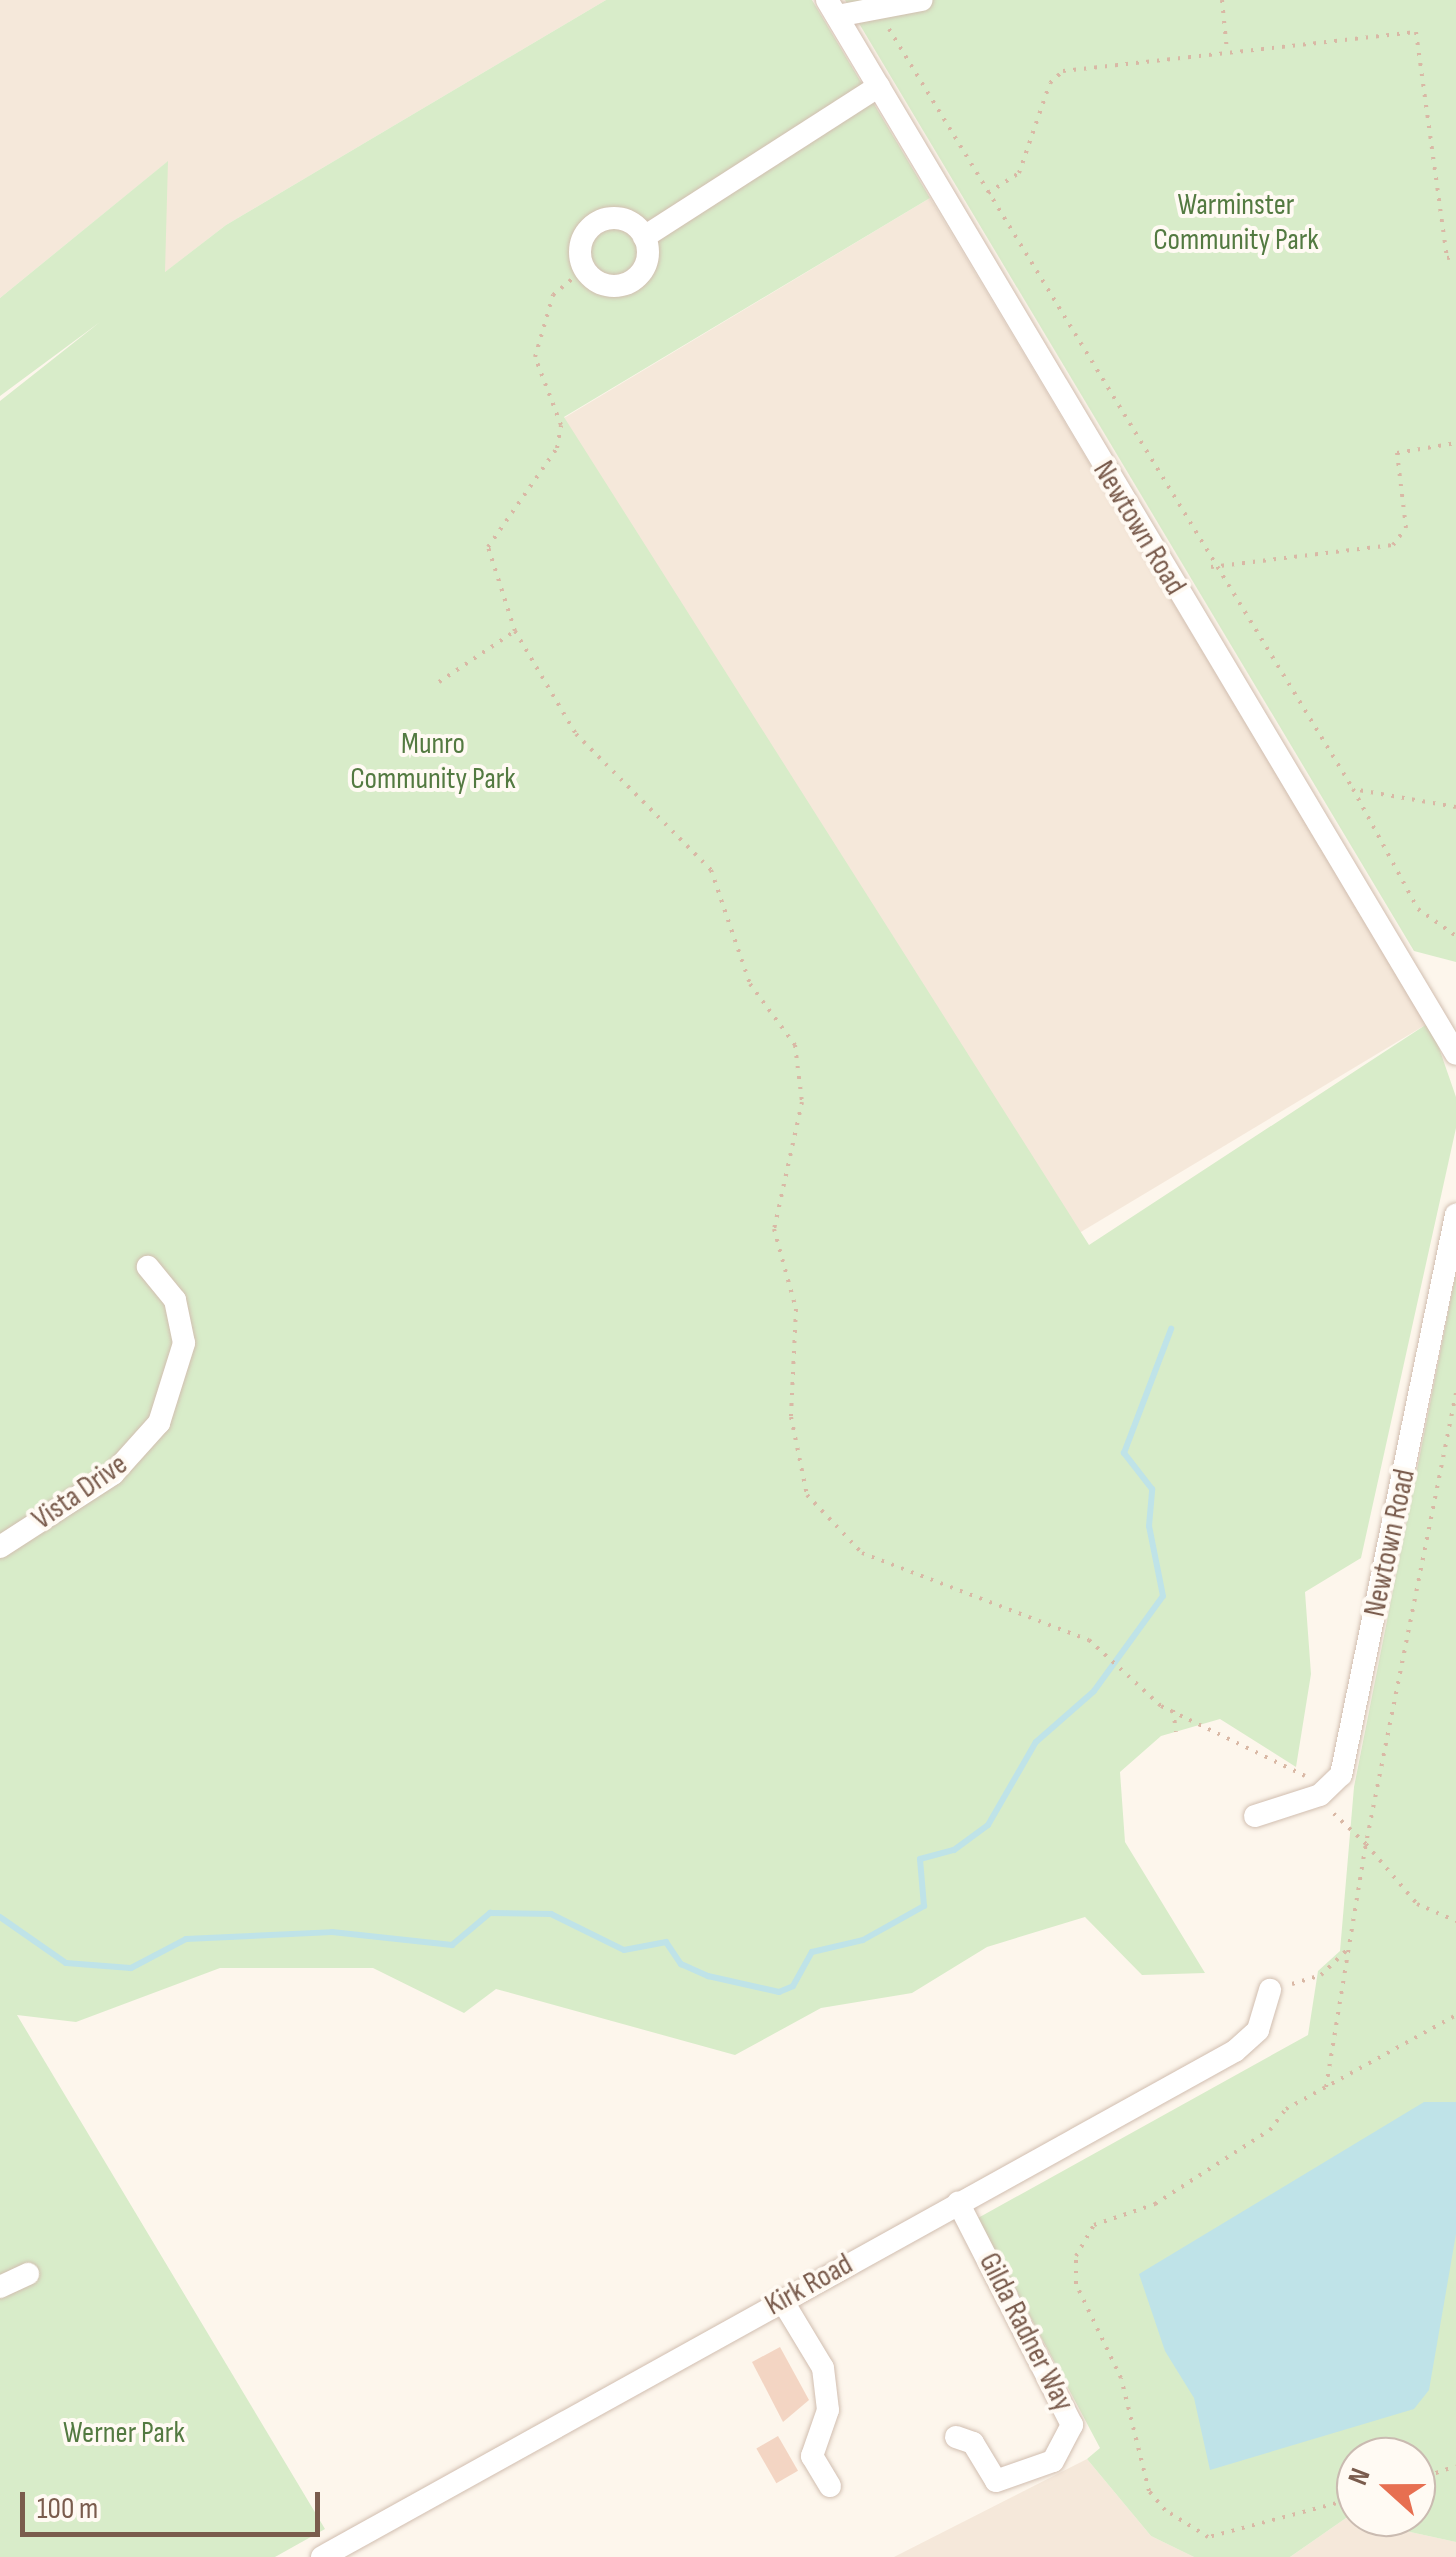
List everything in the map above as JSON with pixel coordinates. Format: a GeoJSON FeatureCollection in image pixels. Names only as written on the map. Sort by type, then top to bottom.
{"type":"FeatureCollection","features":[{"type":"Feature","properties":{"kind":"street"},"geometry":{"type":"LineString","coordinates":[[832,8],[877,8],[922,0]]}},
{"type":"Feature","properties":{"kind":"street","name":"Newtown Road"},"geometry":{"type":"LineString","coordinates":[[832,8],[1456,1054]]}},
{"type":"Feature","properties":{"kind":"street"},"geometry":{"type":"LineString","coordinates":[[644,237],[878,86]]}},
{"type":"Feature","properties":{"kind":"street"},"geometry":{"type":"LineString","coordinates":[[622,219],[644,237],[646,264],[631,282],[600,284],[584,269],[583,237],[598,222],[622,219]]}},
{"type":"Feature","properties":{"kind":"street","name":"Newtown Road"},"geometry":{"type":"LineString","coordinates":[[1320,1795],[1341,1774],[1456,1215]]}},
{"type":"Feature","properties":{"kind":"street","name":"Vista Drive"},"geometry":{"type":"LineString","coordinates":[[0,1546],[113,1474],[159,1423],[184,1343],[175,1300],[148,1267]]}},
{"type":"Feature","properties":{"kind":"street"},"geometry":{"type":"LineString","coordinates":[[1255,1816],[1320,1795]]}},
{"type":"Feature","properties":{"kind":"street","name":"Kirk Road"},"geometry":{"type":"LineString","coordinates":[[322,2557],[1236,2051],[1258,2030],[1270,1990]]}},
{"type":"Feature","properties":{"kind":"street","name":"Gilda Radner Way"},"geometry":{"type":"LineString","coordinates":[[956,2436],[973,2443],[996,2481],[1053,2461],[1066,2448],[1071,2410],[958,2202]]}},
{"type":"Feature","properties":{"kind":"street"},"geometry":{"type":"LineString","coordinates":[[0,2287],[28,2274]]}},
{"type":"Feature","properties":{"kind":"street"},"geometry":{"type":"LineString","coordinates":[[782,2300],[824,2368],[828,2410],[812,2456],[830,2486]]}},
{"type":"Feature","properties":{"kind":"path"},"geometry":{"type":"LineString","coordinates":[[1222,0],[1227,51]]}},
{"type":"Feature","properties":{"kind":"path"},"geometry":{"type":"LineString","coordinates":[[877,8],[1212,567],[1353,788],[1418,909],[1456,936]]}},
{"type":"Feature","properties":{"kind":"path"},"geometry":{"type":"LineString","coordinates":[[988,193],[1018,173],[1050,83],[1063,71],[1416,32],[1447,258],[1456,257]]}},
{"type":"Feature","properties":{"kind":"path"},"geometry":{"type":"LineString","coordinates":[[584,269],[552,295],[535,357],[562,424],[557,448],[488,547],[515,632],[576,734],[696,849],[750,984],[795,1044],[802,1102],[774,1229],[796,1310],[792,1417],[807,1495],[862,1552],[1104,1650],[1119,1668],[1173,1710],[1240,1737],[1308,1778],[1417,1904],[1456,1921]]}},
{"type":"Feature","properties":{"kind":"path"},"geometry":{"type":"LineString","coordinates":[[1212,567],[1392,545],[1406,528],[1398,453],[1456,442]]}},
{"type":"Feature","properties":{"kind":"path"},"geometry":{"type":"LineString","coordinates":[[439,682],[515,632]]}},
{"type":"Feature","properties":{"kind":"path"},"geometry":{"type":"LineString","coordinates":[[1353,788],[1456,807]]}},
{"type":"Feature","properties":{"kind":"path"},"geometry":{"type":"LineString","coordinates":[[1326,2087],[1366,1844],[1456,1393]]}},
{"type":"Feature","properties":{"kind":"path"},"geometry":{"type":"LineString","coordinates":[[1173,1710],[1176,1732]]}},
{"type":"Feature","properties":{"kind":"path"},"geometry":{"type":"LineString","coordinates":[[1270,1990],[1321,1975],[1346,1951]]}},
{"type":"Feature","properties":{"kind":"path"},"geometry":{"type":"LineString","coordinates":[[1336,2504],[1208,2537],[1184,2525],[1149,2490],[1121,2378],[1076,2284],[1076,2256],[1094,2225],[1155,2204],[1326,2087],[1456,2015]]}},
{"type":"Feature","properties":{"kind":"shaded area"},"geometry":{"type":"Polygon","coordinates":[[[0,0],[606,0],[226,225],[164,273],[167,162],[0,298],[0,0]]]}},
{"type":"Feature","properties":{"kind":"shaded area"},"geometry":{"type":"Polygon","coordinates":[[[930,198],[1426,1024],[1060,1244],[564,418],[930,198]]]}},
{"type":"Feature","properties":{"kind":"shaded area"},"geometry":{"type":"Polygon","coordinates":[[[1087,2459],[1151,2536],[1194,2557],[894,2557],[1087,2459]]]}},
{"type":"Feature","properties":{"kind":"shaded area"},"geometry":{"type":"Polygon","coordinates":[[[1336,2525],[1336,2537],[1433,2537],[1456,2542],[1456,2557],[1290,2557],[1336,2525]]]}},
{"type":"Feature","properties":{"kind":"green space"},"geometry":{"type":"Polygon","coordinates":[[[606,0],[812,0],[930,198],[564,417],[1089,1245],[1430,1022],[1456,1097],[1456,1128],[1361,1558],[1305,1592],[1311,1674],[1296,1767],[1220,1719],[1161,1736],[1120,1772],[1125,1842],[1205,1973],[1142,1975],[1085,1917],[987,1947],[912,1993],[821,2008],[735,2055],[496,1989],[464,2013],[373,1968],[220,1968],[76,2022],[17,2015],[325,2529],[275,2557],[0,2557],[0,401],[100,322],[0,396],[0,298],[168,161],[165,272],[226,225],[606,0]]]}},
{"type":"Feature","properties":{"kind":"green space","name":"Warminster Community Park"},"geometry":{"type":"Polygon","coordinates":[[[845,0],[1456,0],[1456,962],[1414,951],[845,0]]]}},
{"type":"Feature","properties":{"kind":"green space"},"geometry":{"type":"Polygon","coordinates":[[[1456,1273],[1456,2542],[1433,2537],[1436,2437],[1336,2437],[1336,2525],[1290,2557],[1194,2557],[1151,2536],[1087,2459],[1100,2448],[978,2218],[1308,2035],[1318,1971],[1340,1951],[1354,1787],[1456,1273]]]}},
{"type":"Feature","properties":{"kind":"water"},"geometry":{"type":"Polygon","coordinates":[[[1424,2102],[1456,2102],[1456,2234],[1429,2390],[1414,2409],[1210,2470],[1194,2398],[1165,2351],[1139,2274],[1424,2102]]]}},
{"type":"Feature","properties":{"kind":"building"},"geometry":{"type":"Polygon","coordinates":[[[780,2347],[809,2400],[783,2422],[752,2362],[780,2347]]]}},
{"type":"Feature","properties":{"kind":"building"},"geometry":{"type":"Polygon","coordinates":[[[778,2436],[798,2471],[776,2483],[756,2448],[778,2436]]]}},
{"type":"Feature","properties":{"kind":"waterway"},"geometry":{"type":"LineString","coordinates":[[0,1917],[66,1963],[131,1968],[186,1939],[332,1932],[452,1945],[490,1913],[551,1914],[624,1950],[666,1942],[681,1964],[708,1976],[779,1992],[793,1986],[812,1952],[863,1940],[924,1906],[920,1859],[954,1850],[988,1825],[1036,1742],[1094,1691],[1163,1596],[1149,1526],[1152,1489],[1124,1453],[1171,1329]]}},
{"type":"Feature","properties":{"kind":"park label","name":"Munro Community Park"},"geometry":{"type":"Point","coordinates":[433,761]}},
{"type":"Feature","properties":{"kind":"park label","name":"Werner Park"},"geometry":{"type":"Point","coordinates":[124,2433]}}]}
